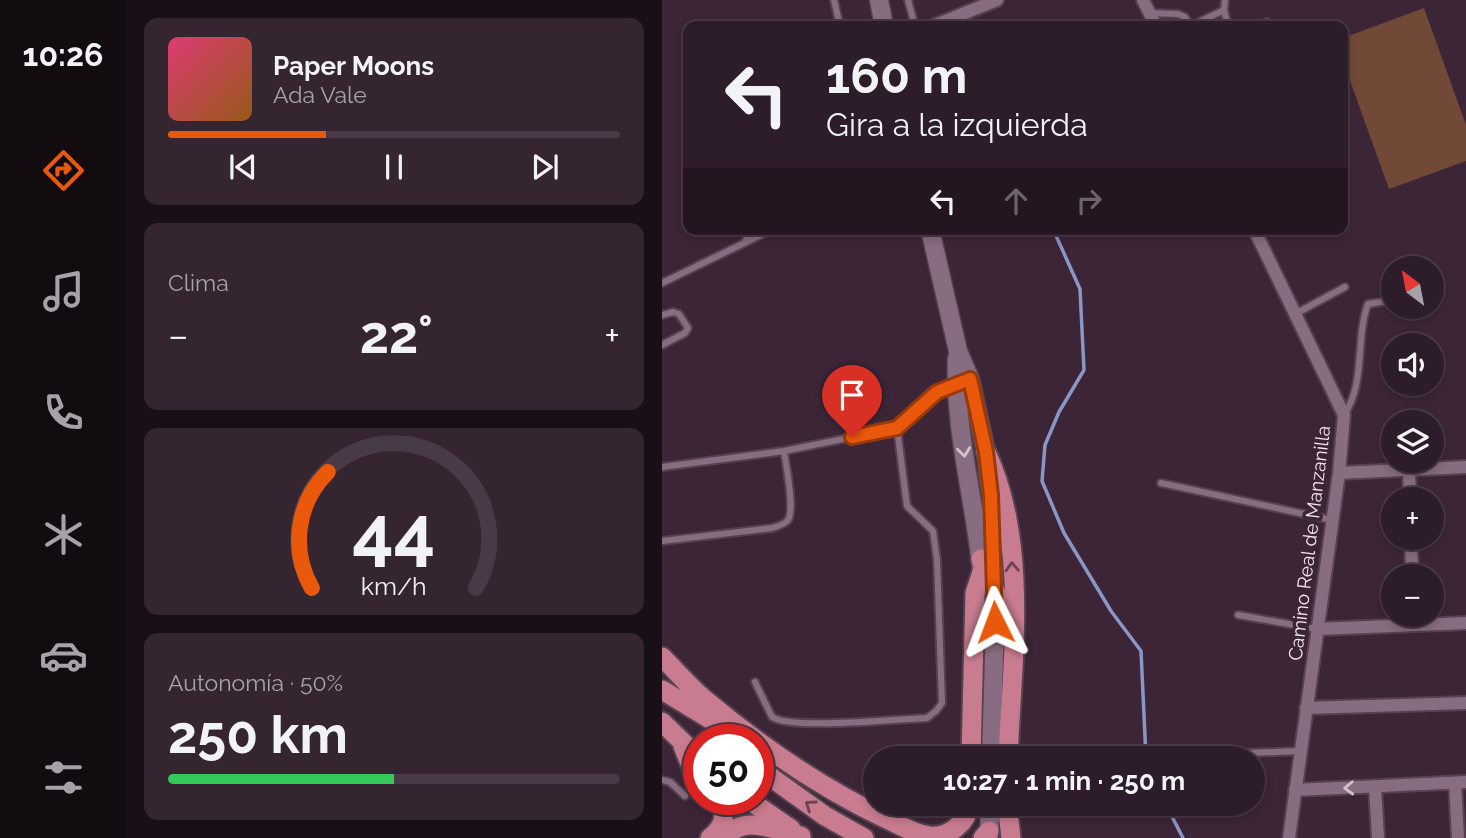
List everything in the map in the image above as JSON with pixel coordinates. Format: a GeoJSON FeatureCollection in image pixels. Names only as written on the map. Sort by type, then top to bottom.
{"type":"FeatureCollection","features":[{"type":"Feature","properties":{"kind":"main road"},"geometry":{"type":"LineString","coordinates":[[879,0],[883,21]]}},
{"type":"Feature","properties":{"kind":"main road"},"geometry":{"type":"LineString","coordinates":[[931,235],[963,381],[999,484],[1011,547],[1013,612],[1008,746]]}},
{"type":"Feature","properties":{"kind":"main road"},"geometry":{"type":"LineString","coordinates":[[963,381],[964,460],[982,565],[984,633],[980,746]]}},
{"type":"Feature","properties":{"kind":"main road"},"geometry":{"type":"LineString","coordinates":[[986,452],[991,495],[994,593],[991,746]]}},
{"type":"Feature","properties":{"kind":"main road"},"geometry":{"type":"LineString","coordinates":[[982,565],[1004,612],[1007,637],[1002,746]]}},
{"type":"Feature","properties":{"kind":"main road"},"geometry":{"type":"LineString","coordinates":[[971,746],[975,599],[982,565]]}},
{"type":"Feature","properties":{"kind":"main road"},"geometry":{"type":"LineString","coordinates":[[662,657],[714,707],[803,771],[863,807]]}},
{"type":"Feature","properties":{"kind":"main road"},"geometry":{"type":"LineString","coordinates":[[662,671],[710,724]]}},
{"type":"Feature","properties":{"kind":"main road"},"geometry":{"type":"LineString","coordinates":[[662,690],[717,724]]}},
{"type":"Feature","properties":{"kind":"main road"},"geometry":{"type":"LineString","coordinates":[[662,722],[683,747]]}},
{"type":"Feature","properties":{"kind":"main road"},"geometry":{"type":"LineString","coordinates":[[774,761],[821,794],[902,838]]}},
{"type":"Feature","properties":{"kind":"main road"},"geometry":{"type":"LineString","coordinates":[[774,779],[825,816],[864,838]]}},
{"type":"Feature","properties":{"kind":"main road"},"geometry":{"type":"LineString","coordinates":[[710,838],[718,832],[725,821],[725,815]]}},
{"type":"Feature","properties":{"kind":"main road"},"geometry":{"type":"LineString","coordinates":[[772,815],[806,837]]}},
{"type":"Feature","properties":{"kind":"main road"},"geometry":{"type":"LineString","coordinates":[[879,816],[922,835],[937,836],[950,832],[967,816]]}},
{"type":"Feature","properties":{"kind":"main road"},"geometry":{"type":"LineString","coordinates":[[982,816],[988,837]]}},
{"type":"Feature","properties":{"kind":"main road"},"geometry":{"type":"LineString","coordinates":[[988,837],[997,816]]}},
{"type":"Feature","properties":{"kind":"main road"},"geometry":{"type":"LineString","coordinates":[[1004,816],[1011,838]]}},
{"type":"Feature","properties":{"kind":"main road"},"geometry":{"type":"LineString","coordinates":[[725,838],[730,832],[751,823],[806,837]]}},
{"type":"Feature","properties":{"kind":"street"},"geometry":{"type":"LineString","coordinates":[[945,21],[997,0]]}},
{"type":"Feature","properties":{"kind":"street"},"geometry":{"type":"LineString","coordinates":[[1143,0],[1153,21]]}},
{"type":"Feature","properties":{"kind":"street","name":"Camino Real de Manzanilla"},"geometry":{"type":"LineString","coordinates":[[1257,235],[1344,415],[1339,474],[1289,838]]}},
{"type":"Feature","properties":{"kind":"street"},"geometry":{"type":"LineString","coordinates":[[1444,468],[1466,467]]}},
{"type":"Feature","properties":{"kind":"street"},"geometry":{"type":"LineString","coordinates":[[1339,474],[1381,471]]}},
{"type":"Feature","properties":{"kind":"street"},"geometry":{"type":"LineString","coordinates":[[1444,622],[1466,623]]}},
{"type":"Feature","properties":{"kind":"street"},"geometry":{"type":"LineString","coordinates":[[1317,629],[1381,623]]}},
{"type":"Feature","properties":{"kind":"street"},"geometry":{"type":"LineString","coordinates":[[1306,708],[1466,703]]}},
{"type":"Feature","properties":{"kind":"street"},"geometry":{"type":"LineString","coordinates":[[1296,790],[1461,783],[1458,838]]}},
{"type":"Feature","properties":{"kind":"street"},"geometry":{"type":"LineString","coordinates":[[1375,787],[1378,838]]}},
{"type":"Feature","properties":{"kind":"lane"},"geometry":{"type":"LineString","coordinates":[[834,0],[839,21]]}},
{"type":"Feature","properties":{"kind":"lane"},"geometry":{"type":"LineString","coordinates":[[908,0],[914,21]]}},
{"type":"Feature","properties":{"kind":"lane"},"geometry":{"type":"LineString","coordinates":[[1225,0],[1227,21]]}},
{"type":"Feature","properties":{"kind":"lane"},"geometry":{"type":"LineString","coordinates":[[1201,21],[1224,10]]}},
{"type":"Feature","properties":{"kind":"lane"},"geometry":{"type":"LineString","coordinates":[[1149,13],[1178,14],[1187,21]]}},
{"type":"Feature","properties":{"kind":"lane"},"geometry":{"type":"LineString","coordinates":[[744,244],[748,235]]}},
{"type":"Feature","properties":{"kind":"lane"},"geometry":{"type":"LineString","coordinates":[[662,283],[761,235]]}},
{"type":"Feature","properties":{"kind":"lane"},"geometry":{"type":"LineString","coordinates":[[1296,314],[1345,287]]}},
{"type":"Feature","properties":{"kind":"lane"},"geometry":{"type":"LineString","coordinates":[[1344,415],[1350,407],[1356,385],[1368,304],[1381,302]]}},
{"type":"Feature","properties":{"kind":"lane"},"geometry":{"type":"LineString","coordinates":[[662,314],[679,314],[688,328],[662,345]]}},
{"type":"Feature","properties":{"kind":"lane"},"geometry":{"type":"LineString","coordinates":[[662,467],[784,451],[897,428],[937,392],[963,381]]}},
{"type":"Feature","properties":{"kind":"lane"},"geometry":{"type":"LineString","coordinates":[[755,682],[772,717],[776,720],[801,723],[927,718],[942,703],[937,560],[933,531],[907,506],[897,428]]}},
{"type":"Feature","properties":{"kind":"lane"},"geometry":{"type":"LineString","coordinates":[[662,541],[784,524],[789,519],[791,509],[784,451]]}},
{"type":"Feature","properties":{"kind":"lane"},"geometry":{"type":"LineString","coordinates":[[1161,483],[1332,520]]}},
{"type":"Feature","properties":{"kind":"lane"},"geometry":{"type":"LineString","coordinates":[[1238,615],[1317,629]]}},
{"type":"Feature","properties":{"kind":"lane"},"geometry":{"type":"LineString","coordinates":[[1265,752],[1300,751]]}},
{"type":"Feature","properties":{"kind":"lane"},"geometry":{"type":"LineString","coordinates":[[662,780],[670,782],[683,794]]}},
{"type":"Feature","properties":{"kind":"shaded area"},"geometry":{"type":"Polygon","coordinates":[[[1424,8],[1466,125],[1466,161],[1389,189],[1348,75],[1348,36],[1424,8]]]}},
{"type":"Feature","properties":{"kind":"waterway"},"geometry":{"type":"LineString","coordinates":[[1056,235],[1080,289],[1084,370],[1059,412],[1045,445],[1042,481],[1064,533],[1111,611],[1141,651],[1145,746]]}},
{"type":"Feature","properties":{"kind":"waterway"},"geometry":{"type":"LineString","coordinates":[[1172,816],[1183,838]]}},
{"type":"Feature","properties":{"kind":"route"},"geometry":{"type":"LineString","coordinates":[[852,437],[897,428],[937,392],[970,379],[986,452],[991,495],[995,622]]}}]}
